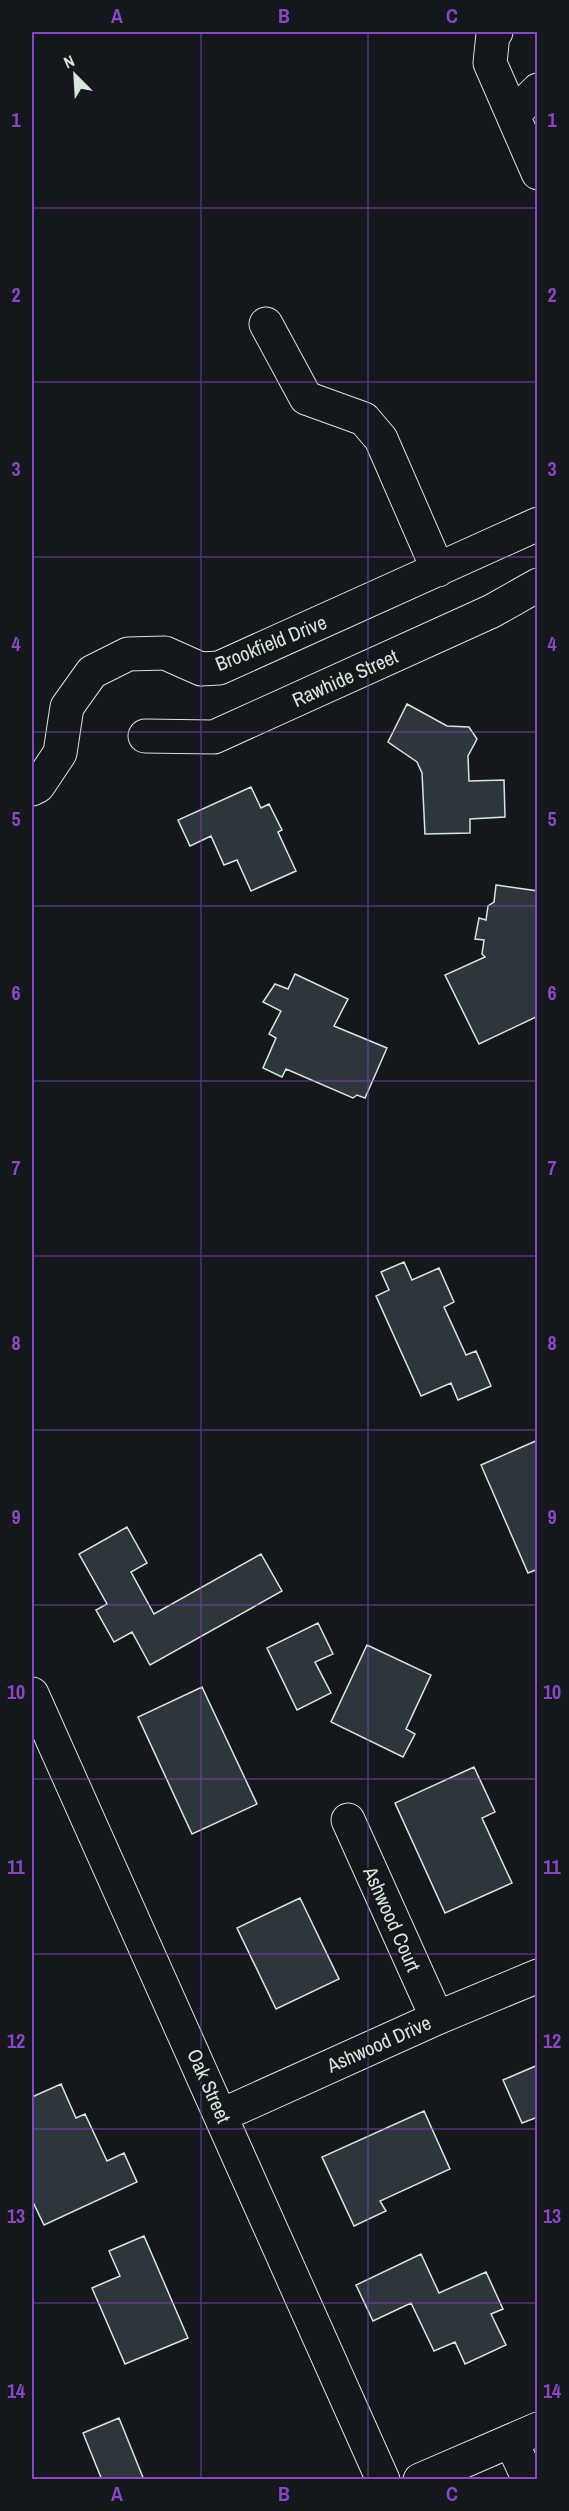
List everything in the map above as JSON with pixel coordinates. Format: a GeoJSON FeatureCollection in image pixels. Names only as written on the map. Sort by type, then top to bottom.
{"type":"FeatureCollection","features":[{"type":"Feature","properties":{"kind":"street"},"geometry":{"type":"LineString","coordinates":[[496,32],[493,34],[490,63],[525,113],[537,173]]}},
{"type":"Feature","properties":{"kind":"street"},"geometry":{"type":"LineString","coordinates":[[525,113],[537,90]]}},
{"type":"Feature","properties":{"kind":"street"},"geometry":{"type":"LineString","coordinates":[[266,324],[306,398],[364,419],[381,439],[438,570]]}},
{"type":"Feature","properties":{"kind":"street","name":"Brookfield Drive"},"geometry":{"type":"LineString","coordinates":[[32,789],[38,786],[60,753],[67,707],[92,672],[128,654],[165,653],[201,669],[219,669],[537,524]]}},
{"type":"Feature","properties":{"kind":"street","name":"Rawhide Street"},"geometry":{"type":"LineString","coordinates":[[145,736],[214,737],[492,611],[537,585]]}},
{"type":"Feature","properties":{"kind":"street","name":"Oak Street"},"geometry":{"type":"LineString","coordinates":[[32,1694],[222,2115],[383,2480]]}},
{"type":"Feature","properties":{"kind":"street","name":"Ashwood Court"},"geometry":{"type":"LineString","coordinates":[[348,1820],[437,2018]]}},
{"type":"Feature","properties":{"kind":"street","name":"Ashwood Drive"},"geometry":{"type":"LineString","coordinates":[[222,2115],[437,2018],[537,1976]]}},
{"type":"Feature","properties":{"kind":"street"},"geometry":{"type":"LineString","coordinates":[[420,2480],[524,2435],[529,2480]]}},
{"type":"Feature","properties":{"kind":"building"},"geometry":{"type":"Polygon","coordinates":[[[407,704],[447,726],[469,727],[477,739],[468,756],[469,781],[504,780],[505,817],[470,819],[470,833],[425,834],[422,773],[417,762],[388,742],[407,704]]]}},
{"type":"Feature","properties":{"kind":"building"},"geometry":{"type":"Polygon","coordinates":[[[251,787],[261,808],[269,804],[282,830],[278,832],[296,871],[251,891],[237,860],[224,865],[211,836],[190,846],[178,820],[251,787]]]}},
{"type":"Feature","properties":{"kind":"building"},"geometry":{"type":"Polygon","coordinates":[[[496,885],[538,891],[538,1016],[479,1044],[445,975],[485,957],[482,954],[484,940],[475,939],[479,918],[486,920],[488,906],[494,902],[496,885]]]}},
{"type":"Feature","properties":{"kind":"building"},"geometry":{"type":"Polygon","coordinates":[[[295,974],[348,999],[334,1026],[387,1048],[365,1098],[357,1095],[353,1098],[286,1069],[282,1077],[263,1068],[276,1038],[269,1034],[281,1011],[263,1002],[275,984],[288,989],[295,974]]]}},
{"type":"Feature","properties":{"kind":"building"},"geometry":{"type":"Polygon","coordinates":[[[404,1262],[412,1280],[439,1268],[454,1302],[444,1307],[466,1355],[476,1351],[491,1386],[458,1400],[451,1383],[421,1396],[376,1296],[389,1290],[381,1272],[404,1262]]]}},
{"type":"Feature","properties":{"kind":"building"},"geometry":{"type":"Polygon","coordinates":[[[538,1440],[538,1569],[528,1573],[481,1465],[538,1440]]]}},
{"type":"Feature","properties":{"kind":"building"},"geometry":{"type":"Polygon","coordinates":[[[127,1527],[147,1563],[131,1572],[154,1614],[261,1554],[282,1591],[150,1665],[132,1632],[114,1642],[96,1610],[107,1604],[79,1554],[127,1527]]]}},
{"type":"Feature","properties":{"kind":"building"},"geometry":{"type":"Polygon","coordinates":[[[318,1623],[333,1654],[315,1662],[331,1693],[297,1710],[267,1648],[318,1623]]]}},
{"type":"Feature","properties":{"kind":"building"},"geometry":{"type":"Polygon","coordinates":[[[367,1645],[431,1675],[406,1729],[415,1734],[403,1757],[331,1722],[367,1645]]]}},
{"type":"Feature","properties":{"kind":"building"},"geometry":{"type":"Polygon","coordinates":[[[202,1687],[257,1804],[192,1834],[138,1717],[202,1687]]]}},
{"type":"Feature","properties":{"kind":"building"},"geometry":{"type":"Polygon","coordinates":[[[474,1767],[495,1812],[482,1818],[512,1883],[445,1913],[395,1803],[474,1767]]]}},
{"type":"Feature","properties":{"kind":"building"},"geometry":{"type":"Polygon","coordinates":[[[300,1898],[339,1979],[276,2009],[237,1928],[300,1898]]]}},
{"type":"Feature","properties":{"kind":"building"},"geometry":{"type":"Polygon","coordinates":[[[538,2065],[538,2117],[522,2123],[503,2080],[538,2065]]]}},
{"type":"Feature","properties":{"kind":"building"},"geometry":{"type":"Polygon","coordinates":[[[61,2084],[76,2118],[85,2114],[107,2161],[124,2153],[137,2182],[44,2225],[32,2200],[32,2097],[61,2084]]]}},
{"type":"Feature","properties":{"kind":"building"},"geometry":{"type":"Polygon","coordinates":[[[424,2111],[450,2169],[380,2201],[386,2211],[354,2226],[322,2157],[424,2111]]]}},
{"type":"Feature","properties":{"kind":"building"},"geometry":{"type":"Polygon","coordinates":[[[144,2236],[188,2338],[125,2364],[92,2288],[120,2276],[109,2251],[144,2236]]]}},
{"type":"Feature","properties":{"kind":"building"},"geometry":{"type":"Polygon","coordinates":[[[421,2254],[439,2293],[486,2272],[503,2309],[491,2314],[506,2345],[465,2364],[455,2342],[434,2351],[411,2303],[373,2321],[356,2285],[421,2254]]]}},
{"type":"Feature","properties":{"kind":"building"},"geometry":{"type":"Polygon","coordinates":[[[119,2418],[144,2480],[102,2480],[83,2433],[119,2418]]]}}]}
